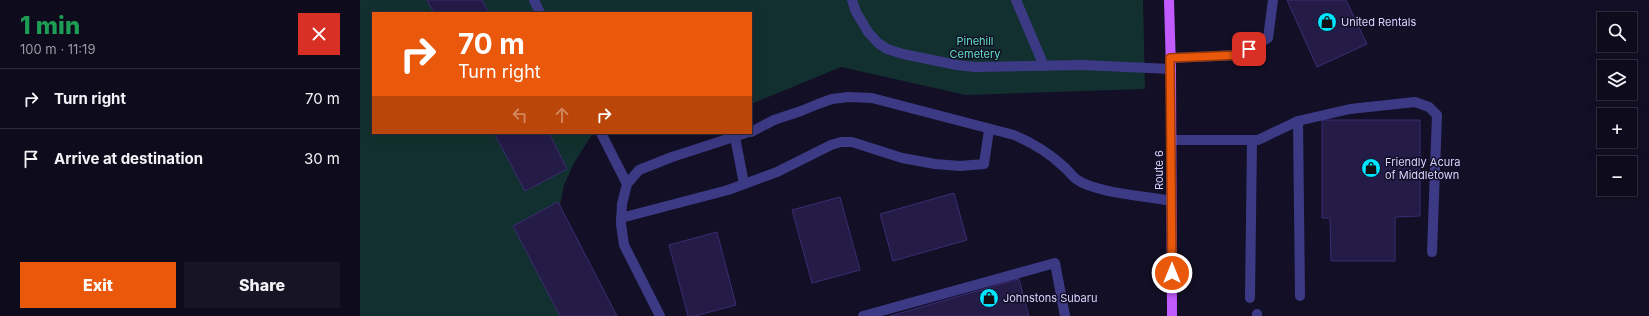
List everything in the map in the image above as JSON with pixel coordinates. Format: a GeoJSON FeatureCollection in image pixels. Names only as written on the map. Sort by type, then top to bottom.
{"type":"FeatureCollection","features":[{"type":"Feature","properties":{"kind":"main road","name":"Route 6"},"geometry":{"type":"LineString","coordinates":[[1169,0],[1171,69],[1172,316]]}},
{"type":"Feature","properties":{"kind":"lane"},"geometry":{"type":"LineString","coordinates":[[534,0],[540,12]]}},
{"type":"Feature","properties":{"kind":"lane"},"geometry":{"type":"LineString","coordinates":[[852,0],[856,12],[868,32],[878,43],[887,49],[903,54],[957,65],[976,67],[1082,65],[1171,69]]}},
{"type":"Feature","properties":{"kind":"lane"},"geometry":{"type":"LineString","coordinates":[[1016,0],[1044,66]]}},
{"type":"Feature","properties":{"kind":"lane"},"geometry":{"type":"LineString","coordinates":[[1170,58],[1240,55],[1268,38],[1273,0]]}},
{"type":"Feature","properties":{"kind":"lane"},"geometry":{"type":"LineString","coordinates":[[752,131],[774,120],[832,99],[848,97],[872,98],[989,130],[1014,135],[1036,145],[1064,166],[1076,179],[1108,192],[1171,201]]}},
{"type":"Feature","properties":{"kind":"lane"},"geometry":{"type":"LineString","coordinates":[[1171,140],[1258,140],[1298,121],[1350,109],[1408,102],[1416,102],[1429,106],[1437,115],[1432,252]]}},
{"type":"Feature","properties":{"kind":"lane"},"geometry":{"type":"LineString","coordinates":[[1298,121],[1300,296]]}},
{"type":"Feature","properties":{"kind":"lane"},"geometry":{"type":"LineString","coordinates":[[621,218],[744,184],[778,172],[831,145],[841,142],[852,142],[902,158],[935,164],[960,166],[984,164],[989,130]]}},
{"type":"Feature","properties":{"kind":"lane"},"geometry":{"type":"LineString","coordinates":[[602,134],[627,184]]}},
{"type":"Feature","properties":{"kind":"lane"},"geometry":{"type":"LineString","coordinates":[[660,316],[624,246],[621,218],[627,184],[639,170],[672,157],[742,134]]}},
{"type":"Feature","properties":{"kind":"lane"},"geometry":{"type":"LineString","coordinates":[[735,136],[744,184]]}},
{"type":"Feature","properties":{"kind":"lane"},"geometry":{"type":"LineString","coordinates":[[1250,298],[1252,140]]}},
{"type":"Feature","properties":{"kind":"lane"},"geometry":{"type":"LineString","coordinates":[[863,316],[1055,263],[1065,316]]}},
{"type":"Feature","properties":{"kind":"green space","name":"Pinehill Cemetery"},"geometry":{"type":"Polygon","coordinates":[[[360,0],[1143,0],[1145,89],[966,95],[841,67],[752,104],[752,12],[372,12],[372,134],[592,134],[574,163],[564,185],[557,220],[596,316],[360,316],[360,0]]]}},
{"type":"Feature","properties":{"kind":"building"},"geometry":{"type":"Polygon","coordinates":[[[427,0],[482,0],[488,12],[433,12],[427,0]]]}},
{"type":"Feature","properties":{"kind":"building","name":"United Rentals"},"geometry":{"type":"Polygon","coordinates":[[[1287,0],[1346,0],[1367,44],[1317,67],[1287,0]]]}},
{"type":"Feature","properties":{"kind":"building","name":"Friendly Acura of Middletown"},"geometry":{"type":"Polygon","coordinates":[[[1322,120],[1420,120],[1420,216],[1395,217],[1395,261],[1331,261],[1330,218],[1322,218],[1322,120]]]}},
{"type":"Feature","properties":{"kind":"building"},"geometry":{"type":"Polygon","coordinates":[[[495,134],[550,134],[567,169],[525,191],[495,134]]]}},
{"type":"Feature","properties":{"kind":"building"},"geometry":{"type":"Polygon","coordinates":[[[954,193],[967,240],[893,261],[880,214],[954,193]]]}},
{"type":"Feature","properties":{"kind":"building"},"geometry":{"type":"Polygon","coordinates":[[[840,197],[860,270],[812,283],[792,210],[840,197]]]}},
{"type":"Feature","properties":{"kind":"building"},"geometry":{"type":"Polygon","coordinates":[[[558,202],[617,316],[560,316],[513,226],[558,202]]]}},
{"type":"Feature","properties":{"kind":"building"},"geometry":{"type":"Polygon","coordinates":[[[717,232],[736,305],[695,316],[688,316],[669,245],[717,232]]]}},
{"type":"Feature","properties":{"kind":"building","name":"Johnstons Subaru"},"geometry":{"type":"Polygon","coordinates":[[[1019,279],[1029,316],[890,316],[1019,279]]]}},
{"type":"Feature","properties":{"kind":"place","name":"United Rentals"},"geometry":{"type":"Point","coordinates":[1327,22]}},
{"type":"Feature","properties":{"kind":"place","name":"Friendly Acura of Middletown"},"geometry":{"type":"Point","coordinates":[1371,168]}},
{"type":"Feature","properties":{"kind":"place","name":"Johnstons Subaru"},"geometry":{"type":"Point","coordinates":[989,298]}},
{"type":"Feature","properties":{"kind":"route"},"geometry":{"type":"LineString","coordinates":[[1172,273],[1170,58],[1240,55],[1249,49]]}}]}
